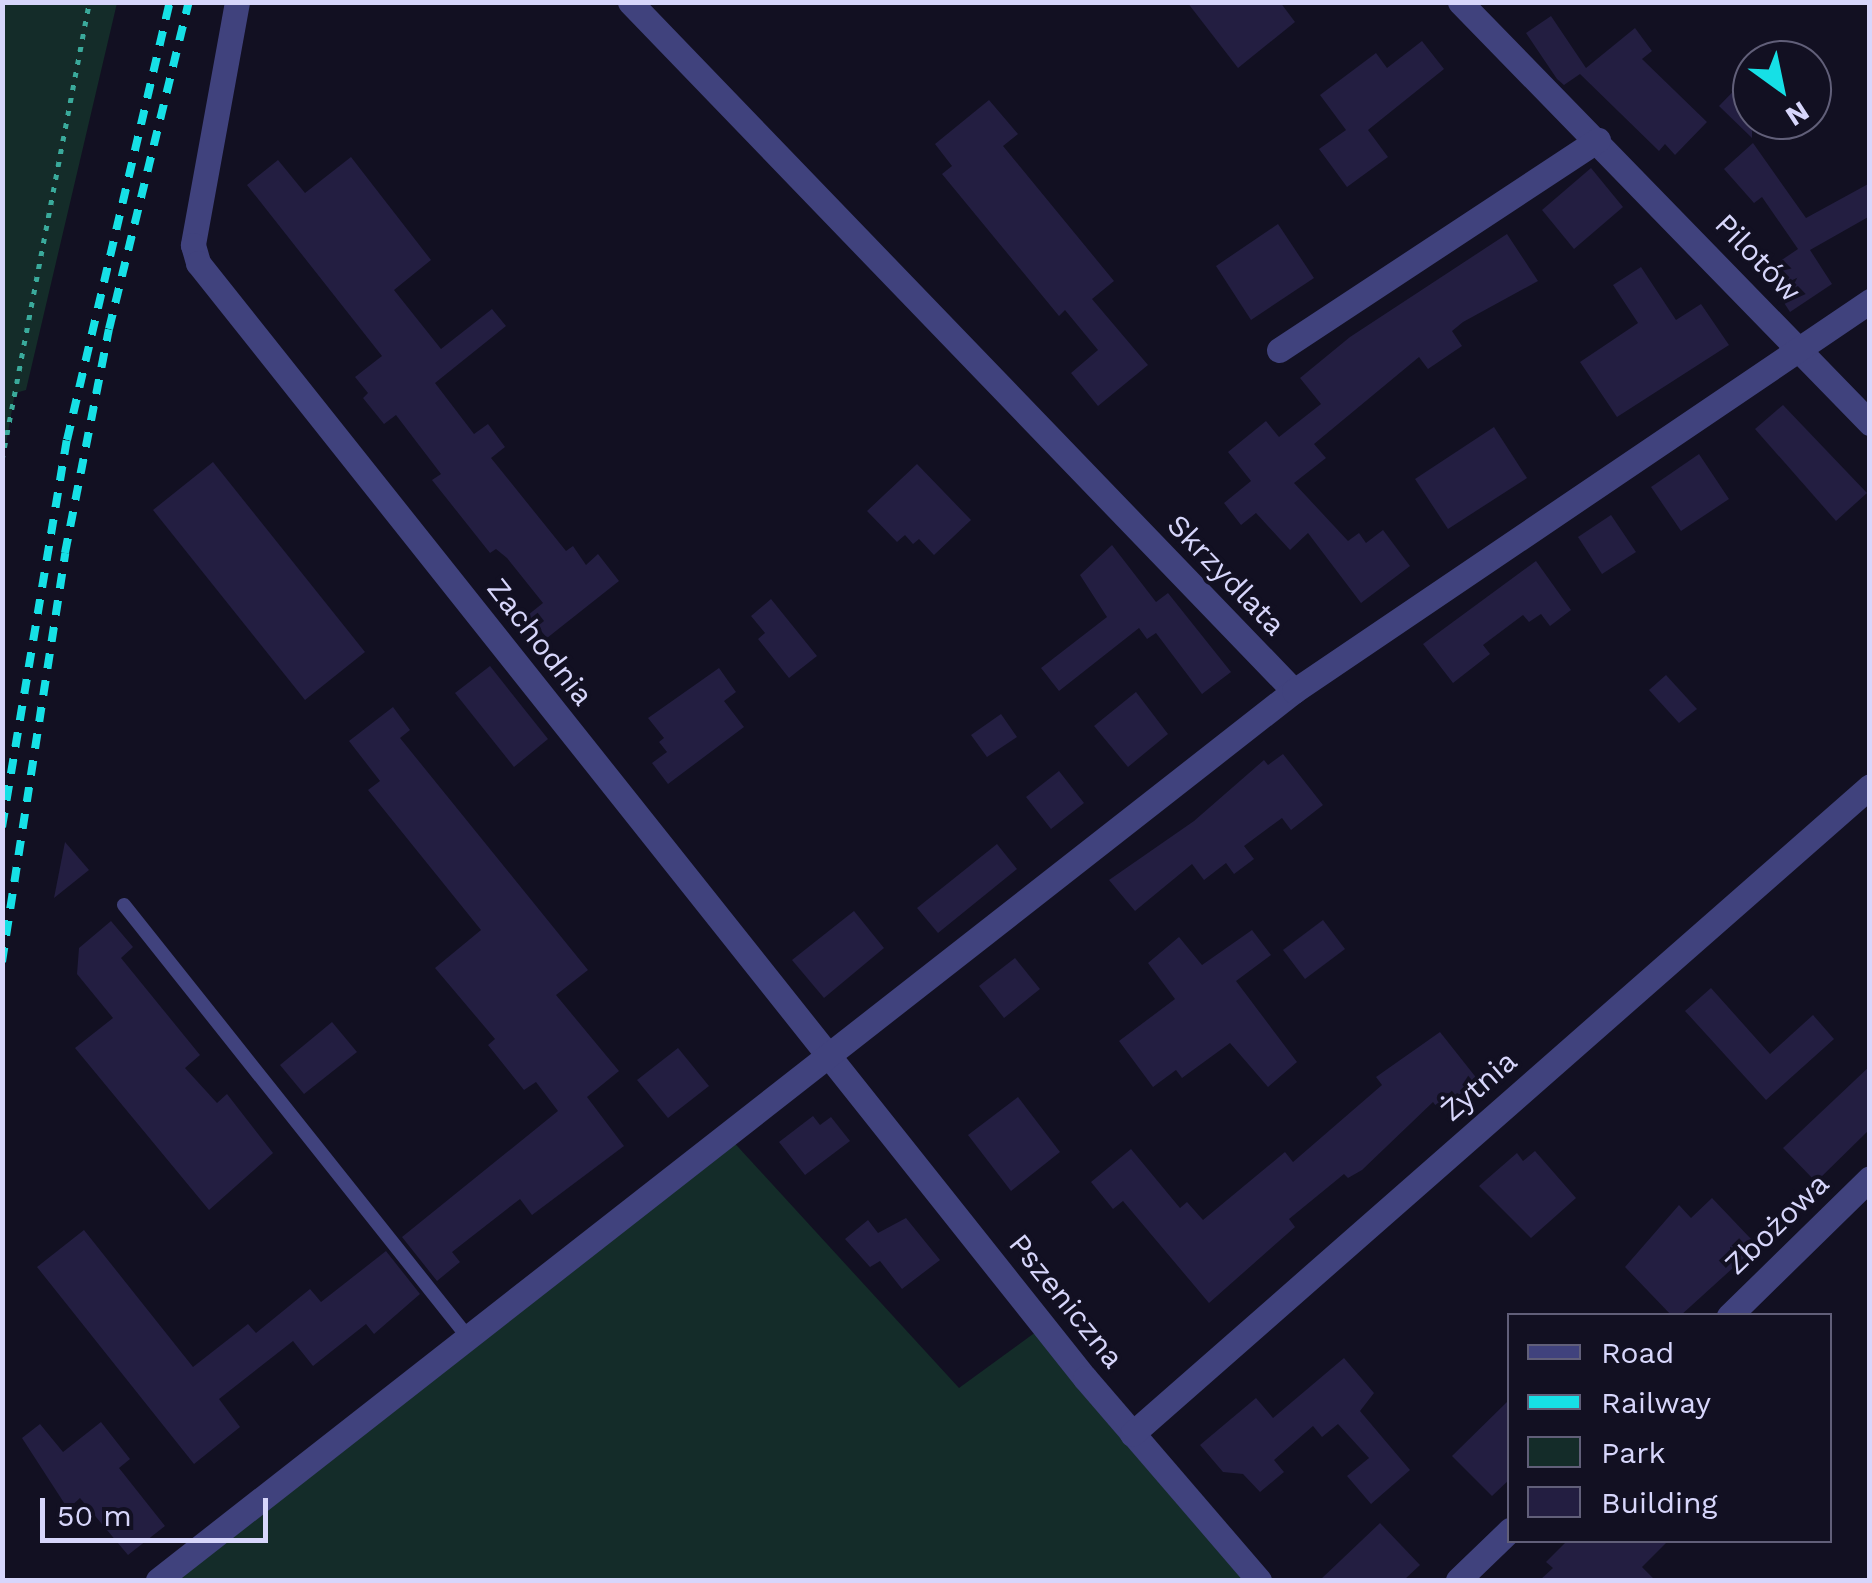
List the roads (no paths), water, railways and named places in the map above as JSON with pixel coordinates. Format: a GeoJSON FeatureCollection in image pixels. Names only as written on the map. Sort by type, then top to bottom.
{"type":"FeatureCollection","features":[{"type":"Feature","properties":{"kind":"street","name":"Zachodnia"},"geometry":{"type":"LineString","coordinates":[[237,2],[193,246],[202,268],[828,1057]]}},
{"type":"Feature","properties":{"kind":"street","name":"Skrzydlata"},"geometry":{"type":"LineString","coordinates":[[630,2],[1294,691]]}},
{"type":"Feature","properties":{"kind":"street","name":"Pilotów"},"geometry":{"type":"LineString","coordinates":[[1460,2],[1870,423]]}},
{"type":"Feature","properties":{"kind":"street"},"geometry":{"type":"LineString","coordinates":[[1279,350],[1598,140]]}},
{"type":"Feature","properties":{"kind":"street"},"geometry":{"type":"LineString","coordinates":[[158,1580],[1294,691],[1870,301]]}},
{"type":"Feature","properties":{"kind":"street","name":"Żytnia"},"geometry":{"type":"LineString","coordinates":[[1132,1434],[1870,786]]}},
{"type":"Feature","properties":{"kind":"street","name":"Pszeniczna"},"geometry":{"type":"LineString","coordinates":[[828,1057],[1132,1434],[1259,1580]]}},
{"type":"Feature","properties":{"kind":"street","name":"Zbożowa"},"geometry":{"type":"LineString","coordinates":[[1732,1313],[1870,1178]]}},
{"type":"Feature","properties":{"kind":"street"},"geometry":{"type":"LineString","coordinates":[[1458,1580],[1507,1533]]}},
{"type":"Feature","properties":{"kind":"lane"},"geometry":{"type":"LineString","coordinates":[[124,905],[467,1336]]}},
{"type":"Feature","properties":{"kind":"railway"},"geometry":{"type":"LineString","coordinates":[[2,827],[67,440],[170,2]]}},
{"type":"Feature","properties":{"kind":"railway"},"geometry":{"type":"LineString","coordinates":[[2,962],[65,553],[109,329],[189,2]]}}]}
